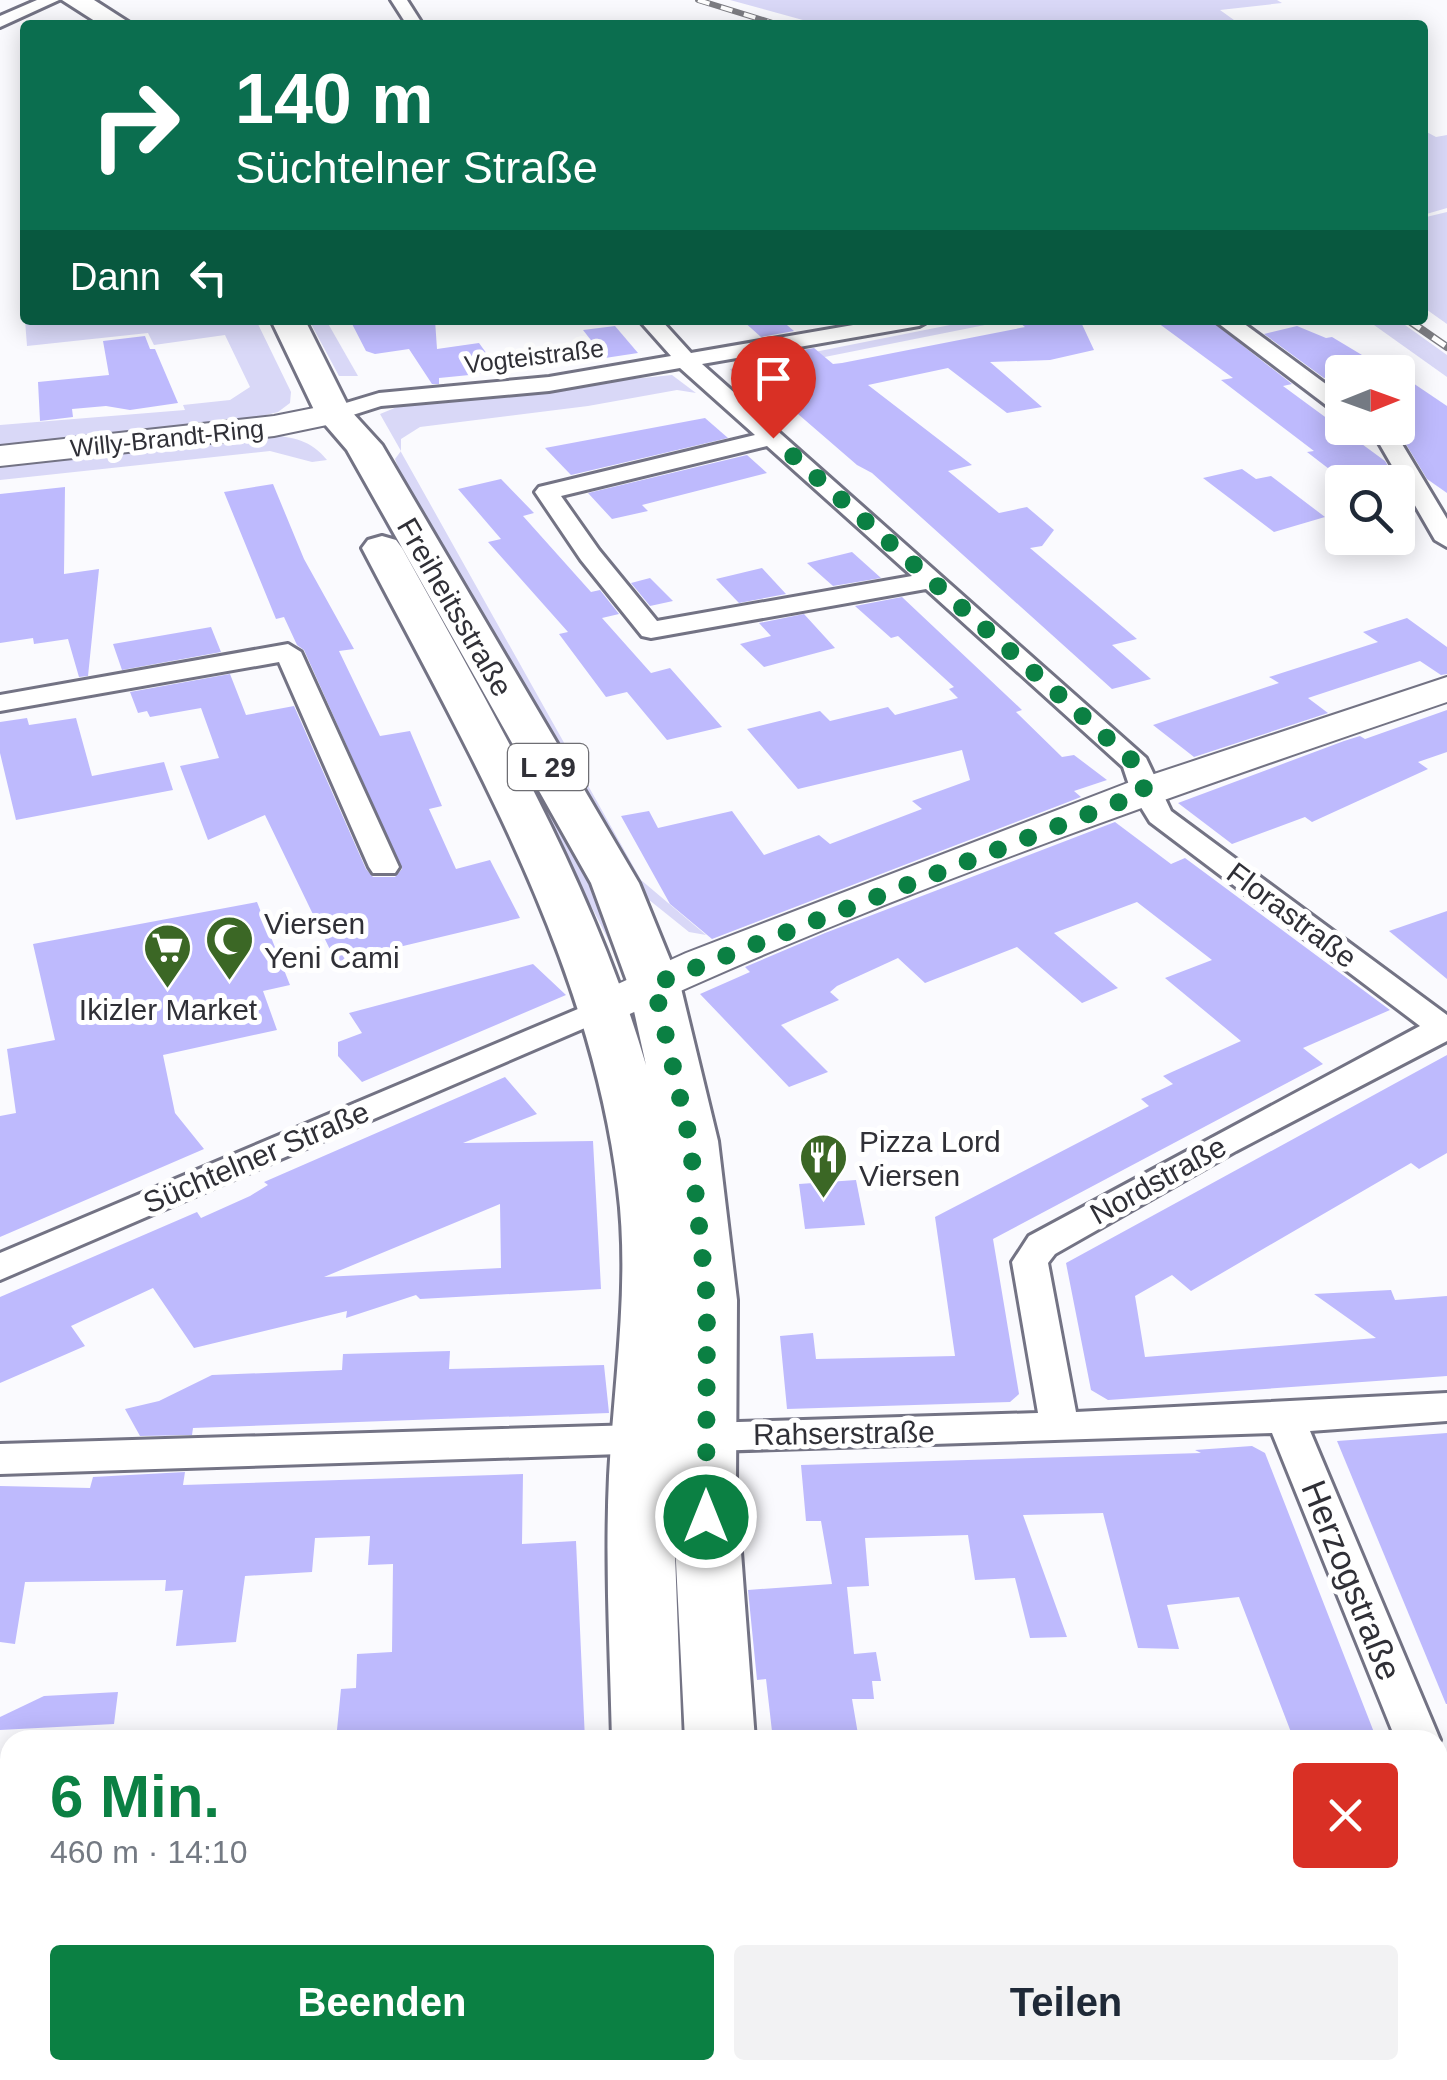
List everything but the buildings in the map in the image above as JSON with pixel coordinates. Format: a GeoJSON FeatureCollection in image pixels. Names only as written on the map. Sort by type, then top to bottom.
{"type":"FeatureCollection","features":[{"type":"Feature","properties":{"kind":"main road"},"geometry":{"type":"LineString","coordinates":[[76,0],[111,20]]}},
{"type":"Feature","properties":{"kind":"main road","name":"Freiheitsstraße"},"geometry":{"type":"LineString","coordinates":[[290,325],[334,414],[363,445],[614,883],[690,1141],[707,1300],[706,1522],[719,1730]]}},
{"type":"Feature","properties":{"kind":"main road","name":"Freiheitsstraße"},"geometry":{"type":"LineString","coordinates":[[334,414],[326,444],[560,892],[643,989],[650,1304],[642,1440],[647,1730]]}},
{"type":"Feature","properties":{"kind":"main road","name":"Willy-Brandt-Ring"},"geometry":{"type":"LineString","coordinates":[[0,456],[274,426],[334,414]]}},
{"type":"Feature","properties":{"kind":"main road","name":"Süchtelner Straße"},"geometry":{"type":"LineString","coordinates":[[643,989],[1145,792],[1447,689]]}},
{"type":"Feature","properties":{"kind":"street"},"geometry":{"type":"LineString","coordinates":[[1,21],[51,0]]}},
{"type":"Feature","properties":{"kind":"street","name":"Florastraße"},"geometry":{"type":"LineString","coordinates":[[654,325],[688,363],[1136,764],[1145,792],[1160,816],[1444,1029]]}},
{"type":"Feature","properties":{"kind":"street","name":"Vogteistraße"},"geometry":{"type":"LineString","coordinates":[[334,414],[379,400],[549,384],[892,325]]}},
{"type":"Feature","properties":{"kind":"street"},"geometry":{"type":"LineString","coordinates":[[1232,325],[1325,394]]}},
{"type":"Feature","properties":{"kind":"street"},"geometry":{"type":"LineString","coordinates":[[773,438],[547,492],[590,555],[651,630],[928,581]]}},
{"type":"Feature","properties":{"kind":"street"},"geometry":{"type":"LineString","coordinates":[[1392,445],[1447,540]]}},
{"type":"Feature","properties":{"kind":"street"},"geometry":{"type":"LineString","coordinates":[[0,703],[288,652],[384,867]]}},
{"type":"Feature","properties":{"kind":"street","name":"Süchtelner Straße"},"geometry":{"type":"LineString","coordinates":[[0,1267],[643,989]]}},
{"type":"Feature","properties":{"kind":"street","name":"Nordstraße"},"geometry":{"type":"LineString","coordinates":[[1060,1427],[1030,1262],[1042,1246],[1224,1142],[1444,1029]]}},
{"type":"Feature","properties":{"kind":"street","name":"Rahserstraße"},"geometry":{"type":"LineString","coordinates":[[0,1459],[213,1456],[708,1436],[1286,1420],[1447,1407]]}},
{"type":"Feature","properties":{"kind":"street","name":"Herzogstraße"},"geometry":{"type":"LineString","coordinates":[[1286,1420],[1414,1730]]}},
{"type":"Feature","properties":{"kind":"shaded area"},"geometry":{"type":"Polygon","coordinates":[[[730,0],[1282,3],[1220,10],[1234,20],[803,20],[730,0]]]}},
{"type":"Feature","properties":{"kind":"shaded area"},"geometry":{"type":"Polygon","coordinates":[[[1428,133],[1436,137],[1447,135],[1447,208],[1428,214],[1428,133]]]}},
{"type":"Feature","properties":{"kind":"shaded area"},"geometry":{"type":"Polygon","coordinates":[[[1447,212],[1447,324],[1428,311],[1428,217],[1447,212]]]}},
{"type":"Feature","properties":{"kind":"shaded area"},"geometry":{"type":"Polygon","coordinates":[[[25,325],[258,325],[291,392],[290,403],[278,412],[242,421],[0,445],[0,425],[185,410],[183,405],[230,400],[250,387],[225,335],[154,345],[148,333],[27,346],[25,325]]]}},
{"type":"Feature","properties":{"kind":"shaded area"},"geometry":{"type":"Polygon","coordinates":[[[312,325],[329,325],[358,376],[339,376],[312,325]]]}},
{"type":"Feature","properties":{"kind":"shaded area"},"geometry":{"type":"Polygon","coordinates":[[[950,325],[985,325],[734,375],[730,369],[950,325]]]}},
{"type":"Feature","properties":{"kind":"shaded area"},"geometry":{"type":"Polygon","coordinates":[[[1374,325],[1405,325],[1447,355],[1447,377],[1374,325]]]}},
{"type":"Feature","properties":{"kind":"shaded area"},"geometry":{"type":"Polygon","coordinates":[[[672,375],[696,393],[677,390],[588,406],[420,427],[401,439],[401,451],[380,414],[409,402],[672,375]]]}},
{"type":"Feature","properties":{"kind":"shaded area"},"geometry":{"type":"Polygon","coordinates":[[[269,435],[301,441],[327,460],[312,462],[270,451],[0,480],[0,463],[269,435]]]}},
{"type":"Feature","properties":{"kind":"shaded area"},"geometry":{"type":"Polygon","coordinates":[[[345,441],[592,878],[617,949],[611,945],[511,749],[466,681],[345,441]]]}},
{"type":"Feature","properties":{"kind":"shaded area"},"geometry":{"type":"Polygon","coordinates":[[[401,451],[641,880],[706,935],[689,932],[633,887],[404,483],[395,459],[401,451]]]}},
{"type":"Feature","properties":{"kind":"railway"},"geometry":{"type":"LineString","coordinates":[[698,0],[763,20]]}},
{"type":"Feature","properties":{"kind":"railway"},"geometry":{"type":"LineString","coordinates":[[1415,325],[1447,347]]}},
{"type":"Feature","properties":{"kind":"place","name":"Viersen Yeni Cami"},"geometry":{"type":"Point","coordinates":[229,982]}},
{"type":"Feature","properties":{"kind":"place","name":"Ikizler Market"},"geometry":{"type":"Point","coordinates":[168,990]}},
{"type":"Feature","properties":{"kind":"place","name":"Pizza Lord Viersen"},"geometry":{"type":"Point","coordinates":[824,1200]}},
{"type":"Feature","properties":{"kind":"route"},"geometry":{"type":"LineString","coordinates":[[706,1517],[707,1300],[690,1141],[654,984],[1145,792],[1136,764],[773,438]]}}]}
